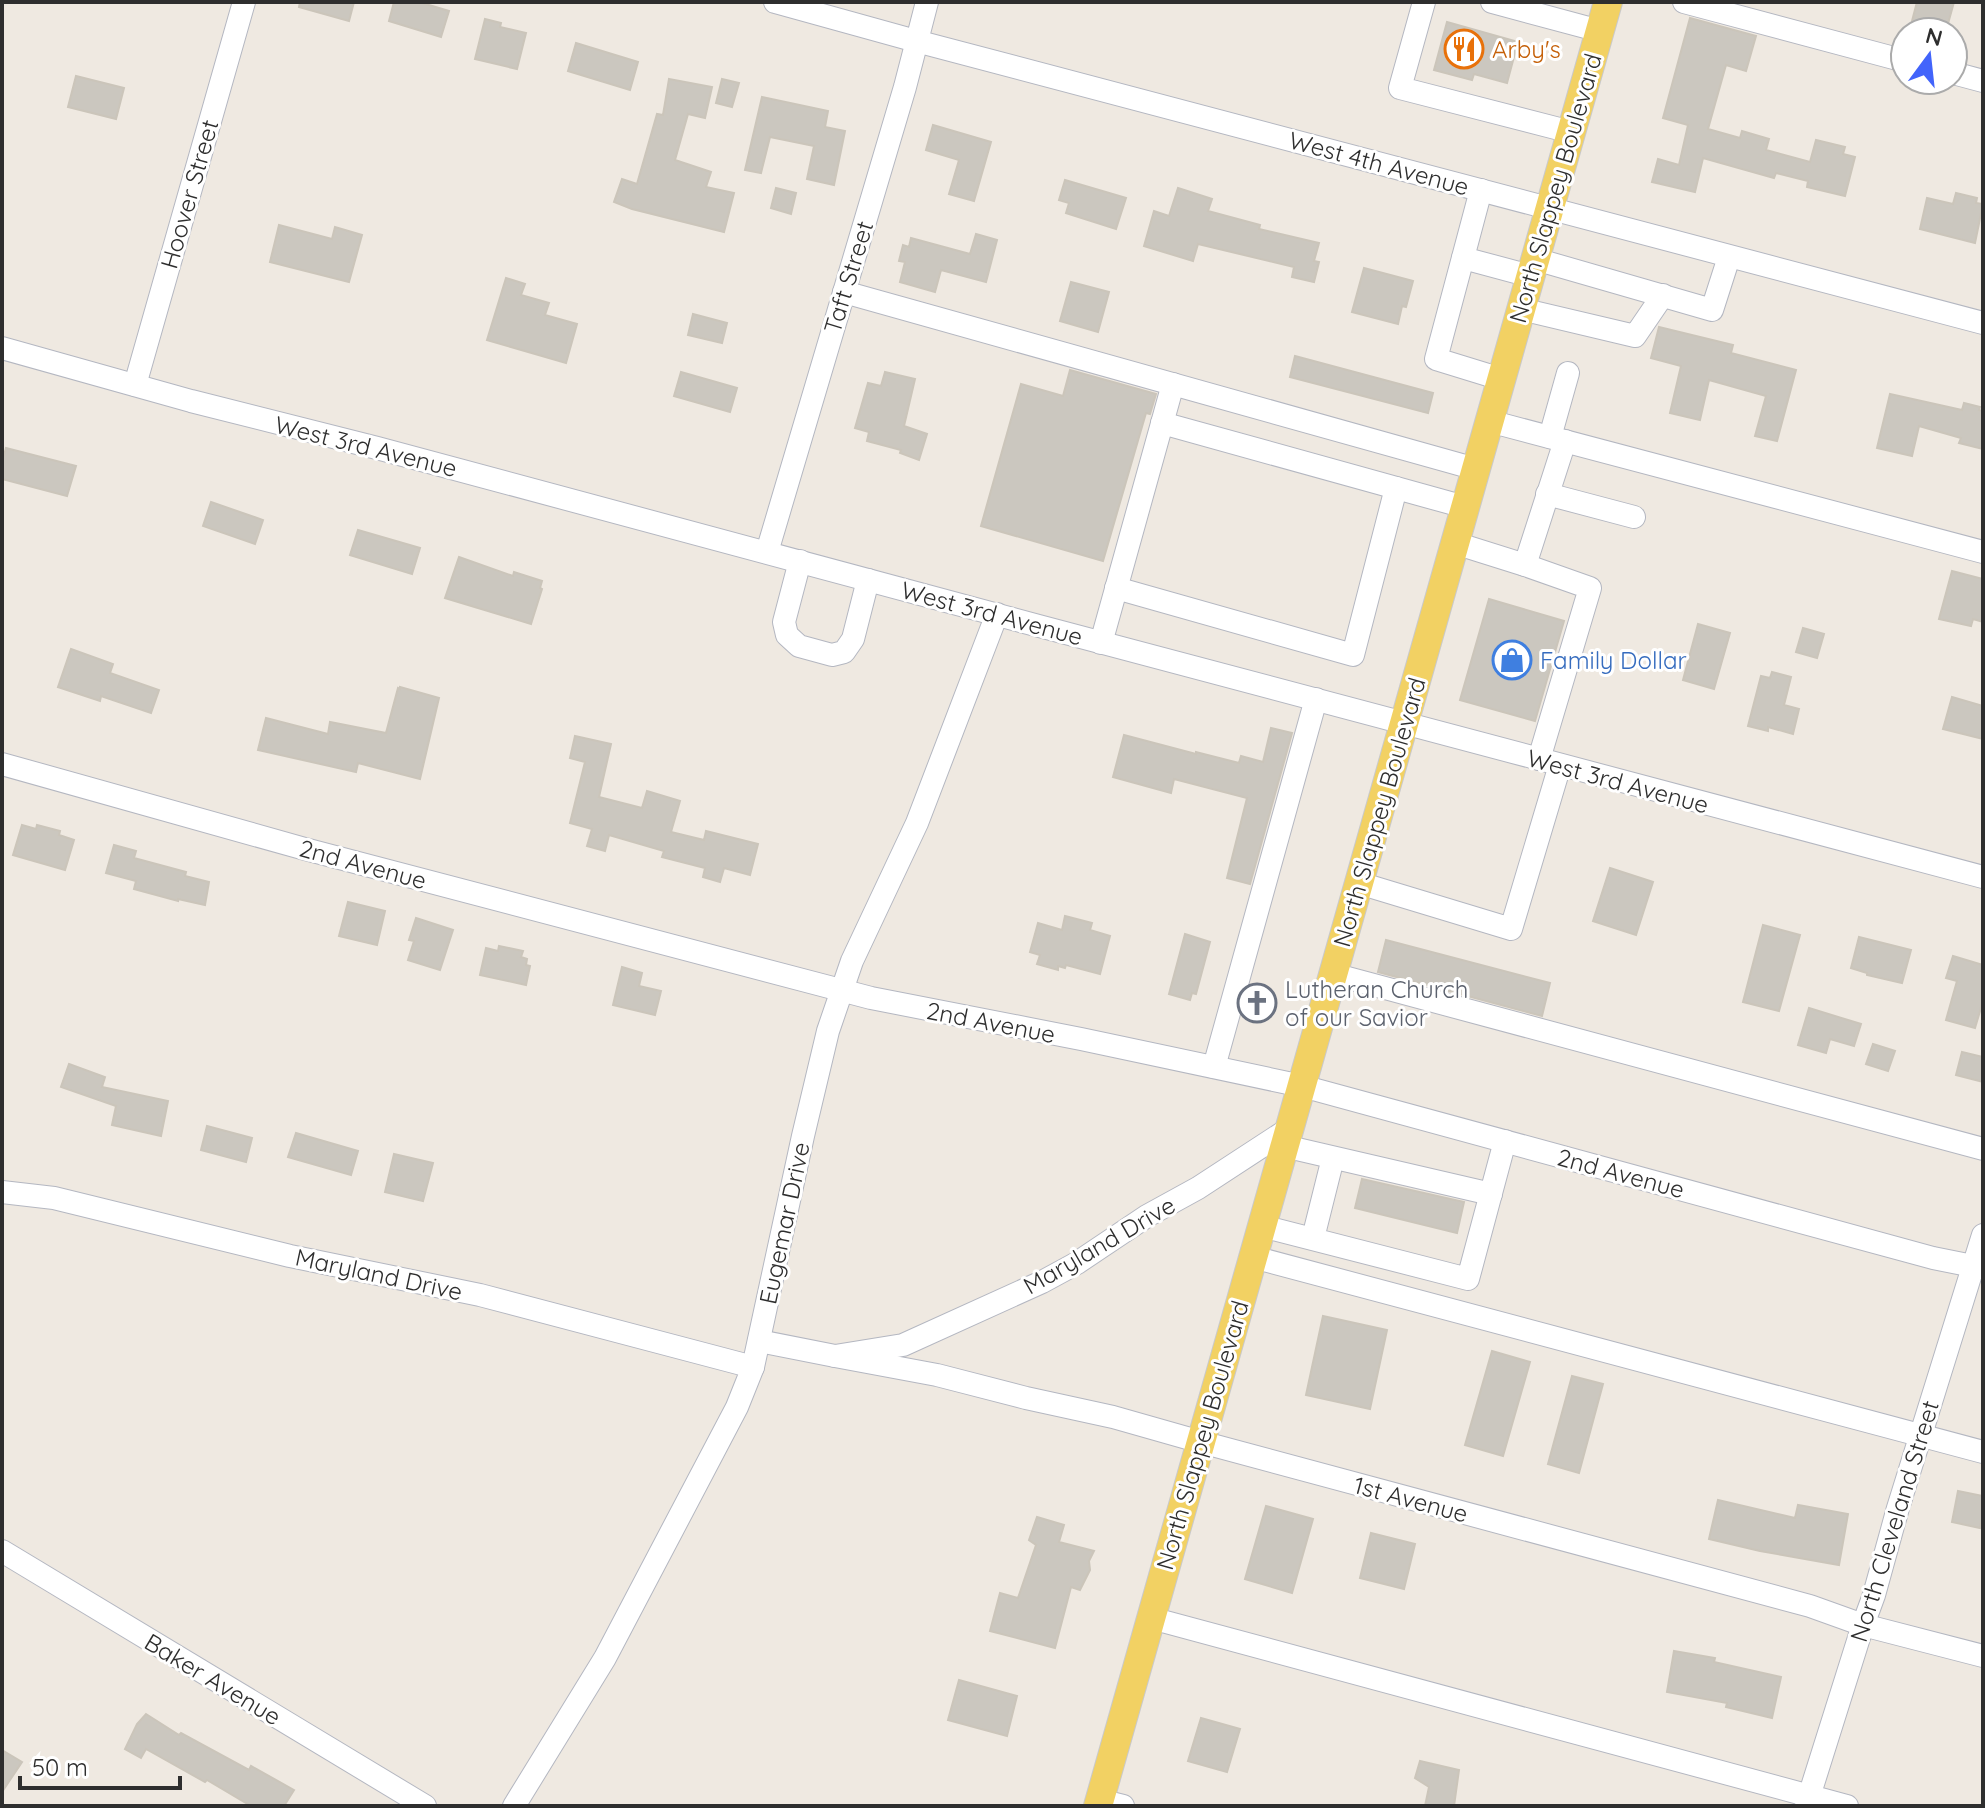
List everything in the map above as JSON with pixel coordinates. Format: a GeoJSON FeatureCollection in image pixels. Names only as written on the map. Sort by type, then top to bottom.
{"type":"FeatureCollection","features":[{"type":"Feature","properties":{"kind":"main road","name":"North Slappey Boulevard"},"geometry":{"type":"LineString","coordinates":[[1107,1804],[1151,1618],[1608,2]]}},
{"type":"Feature","properties":{"kind":"street","name":"Hoover Street"},"geometry":{"type":"LineString","coordinates":[[135,385],[244,2]]}},
{"type":"Feature","properties":{"kind":"street","name":"West 4th Avenue"},"geometry":{"type":"LineString","coordinates":[[775,2],[1983,323]]}},
{"type":"Feature","properties":{"kind":"street","name":"Taft Street"},"geometry":{"type":"LineString","coordinates":[[767,552],[905,87],[927,2]]}},
{"type":"Feature","properties":{"kind":"street"},"geometry":{"type":"LineString","coordinates":[[1424,2],[1400,88],[1571,132]]}},
{"type":"Feature","properties":{"kind":"street"},"geometry":{"type":"LineString","coordinates":[[1492,2],[1600,31]]}},
{"type":"Feature","properties":{"kind":"street"},"geometry":{"type":"LineString","coordinates":[[1684,2],[1889,57]]}},
{"type":"Feature","properties":{"kind":"street"},"geometry":{"type":"LineString","coordinates":[[1481,190],[1436,359],[1501,379]]}},
{"type":"Feature","properties":{"kind":"street"},"geometry":{"type":"LineString","coordinates":[[1463,258],[1533,267],[1663,295],[1712,310],[1729,257]]}},
{"type":"Feature","properties":{"kind":"street"},"geometry":{"type":"LineString","coordinates":[[844,292],[1476,469]]}},
{"type":"Feature","properties":{"kind":"street"},"geometry":{"type":"LineString","coordinates":[[1521,309],[1635,336],[1663,295]]}},
{"type":"Feature","properties":{"kind":"street","name":"West 3rd Avenue"},"geometry":{"type":"LineString","coordinates":[[2,348],[1983,877]]}},
{"type":"Feature","properties":{"kind":"street"},"geometry":{"type":"LineString","coordinates":[[1525,565],[1547,494],[1568,373]]}},
{"type":"Feature","properties":{"kind":"street"},"geometry":{"type":"LineString","coordinates":[[1101,643],[1173,384]]}},
{"type":"Feature","properties":{"kind":"street"},"geometry":{"type":"LineString","coordinates":[[1489,421],[1983,552]]}},
{"type":"Feature","properties":{"kind":"street"},"geometry":{"type":"LineString","coordinates":[[1162,423],[1465,507]]}},
{"type":"Feature","properties":{"kind":"street"},"geometry":{"type":"LineString","coordinates":[[1116,588],[1353,655],[1396,488]]}},
{"type":"Feature","properties":{"kind":"street"},"geometry":{"type":"LineString","coordinates":[[1547,494],[1634,517]]}},
{"type":"Feature","properties":{"kind":"street"},"geometry":{"type":"LineString","coordinates":[[1359,883],[1511,929],[1590,588],[1455,543]]}},
{"type":"Feature","properties":{"kind":"street"},"geometry":{"type":"LineString","coordinates":[[800,561],[784,622],[787,635],[799,646],[832,655],[844,652],[853,639],[868,580]]}},
{"type":"Feature","properties":{"kind":"street","name":"Eugemar Drive"},"geometry":{"type":"LineString","coordinates":[[514,1806],[605,1658],[737,1407],[753,1367],[828,1031],[852,961],[917,823],[997,614]]}},
{"type":"Feature","properties":{"kind":"street"},"geometry":{"type":"LineString","coordinates":[[1214,1067],[1316,699]]}},
{"type":"Feature","properties":{"kind":"street","name":"2nd Avenue"},"geometry":{"type":"LineString","coordinates":[[2,764],[320,853],[842,991],[1302,1086],[1933,1258],[1978,1267]]}},
{"type":"Feature","properties":{"kind":"street"},"geometry":{"type":"LineString","coordinates":[[1333,974],[1983,1149]]}},
{"type":"Feature","properties":{"kind":"street"},"geometry":{"type":"LineString","coordinates":[[1287,1137],[1333,1158],[1491,1194]]}},
{"type":"Feature","properties":{"kind":"street","name":"Maryland Drive"},"geometry":{"type":"LineString","coordinates":[[759,1341],[835,1356],[903,1345],[1042,1282],[1077,1263],[1147,1216],[1287,1137]]}},
{"type":"Feature","properties":{"kind":"street"},"geometry":{"type":"LineString","coordinates":[[1262,1226],[1468,1279],[1505,1141]]}},
{"type":"Feature","properties":{"kind":"street"},"geometry":{"type":"LineString","coordinates":[[1313,1238],[1333,1158]]}},
{"type":"Feature","properties":{"kind":"street","name":"Maryland Drive"},"geometry":{"type":"LineString","coordinates":[[2,1192],[54,1198],[290,1256],[480,1295],[753,1367]]}},
{"type":"Feature","properties":{"kind":"street","name":"North Cleveland Street"},"geometry":{"type":"LineString","coordinates":[[1808,1801],[1921,1435],[1978,1267],[1983,1235]]}},
{"type":"Feature","properties":{"kind":"street"},"geometry":{"type":"LineString","coordinates":[[1253,1257],[1983,1452]]}},
{"type":"Feature","properties":{"kind":"street","name":"1st Avenue"},"geometry":{"type":"LineString","coordinates":[[835,1356],[937,1375],[1113,1417],[1983,1656]]}},
{"type":"Feature","properties":{"kind":"street","name":"Baker Avenue"},"geometry":{"type":"LineString","coordinates":[[2,1551],[425,1806]]}},
{"type":"Feature","properties":{"kind":"street"},"geometry":{"type":"LineString","coordinates":[[1151,1618],[1808,1801],[1847,1806]]}},
{"type":"Feature","properties":{"kind":"building"},"geometry":{"type":"Polygon","coordinates":[[[300,2],[354,2],[349,21],[299,7],[300,2]]]}},
{"type":"Feature","properties":{"kind":"building"},"geometry":{"type":"Polygon","coordinates":[[[394,2],[419,2],[449,11],[441,37],[389,21],[394,2]]]}},
{"type":"Feature","properties":{"kind":"building"},"geometry":{"type":"Polygon","coordinates":[[[1917,2],[1954,2],[1950,16],[1913,16],[1917,2]]]}},
{"type":"Feature","properties":{"kind":"building"},"geometry":{"type":"Polygon","coordinates":[[[1690,18],[1756,36],[1746,71],[1726,65],[1708,129],[1740,138],[1742,131],[1769,139],[1766,150],[1810,162],[1816,140],[1845,147],[1843,154],[1855,157],[1845,196],[1807,187],[1808,181],[1776,173],[1774,178],[1703,158],[1695,192],[1652,182],[1658,159],[1679,165],[1688,125],[1663,118],[1690,18]]]}},
{"type":"Feature","properties":{"kind":"building"},"geometry":{"type":"Polygon","coordinates":[[[485,19],[501,23],[500,27],[526,33],[517,69],[475,59],[485,19]]]}},
{"type":"Feature","properties":{"kind":"building"},"geometry":{"type":"Polygon","coordinates":[[[1447,22],[1518,42],[1507,83],[1474,74],[1472,80],[1434,70],[1447,22]]]}},
{"type":"Feature","properties":{"kind":"building"},"geometry":{"type":"Polygon","coordinates":[[[576,43],[638,62],[630,90],[568,71],[576,43]]]}},
{"type":"Feature","properties":{"kind":"building"},"geometry":{"type":"Polygon","coordinates":[[[76,76],[124,88],[116,119],[68,107],[76,76]]]}},
{"type":"Feature","properties":{"kind":"building"},"geometry":{"type":"Polygon","coordinates":[[[669,79],[712,87],[705,118],[688,114],[675,160],[711,172],[706,187],[734,193],[724,232],[614,202],[622,179],[637,184],[657,114],[663,115],[669,79]]]}},
{"type":"Feature","properties":{"kind":"building"},"geometry":{"type":"Polygon","coordinates":[[[722,79],[739,83],[732,107],[716,103],[722,79]]]}},
{"type":"Feature","properties":{"kind":"building"},"geometry":{"type":"Polygon","coordinates":[[[762,97],[828,111],[825,127],[845,131],[834,185],[807,179],[814,146],[770,137],[761,173],[745,170],[762,97]]]}},
{"type":"Feature","properties":{"kind":"building"},"geometry":{"type":"Polygon","coordinates":[[[933,125],[991,142],[974,201],[949,194],[959,160],[926,150],[933,125]]]}},
{"type":"Feature","properties":{"kind":"building"},"geometry":{"type":"Polygon","coordinates":[[[1065,180],[1126,198],[1116,229],[1066,213],[1069,203],[1059,200],[1065,180]]]}},
{"type":"Feature","properties":{"kind":"building"},"geometry":{"type":"Polygon","coordinates":[[[776,188],[796,193],[791,214],[771,208],[776,188]]]}},
{"type":"Feature","properties":{"kind":"building"},"geometry":{"type":"Polygon","coordinates":[[[1178,188],[1212,199],[1208,211],[1260,225],[1259,229],[1319,243],[1314,261],[1319,262],[1314,282],[1292,277],[1294,267],[1198,244],[1193,261],[1144,246],[1154,211],[1169,216],[1178,188]]]}},
{"type":"Feature","properties":{"kind":"building"},"geometry":{"type":"Polygon","coordinates":[[[1956,193],[1977,198],[1976,203],[1983,204],[1975,243],[1920,229],[1927,198],[1953,204],[1956,193]]]}},
{"type":"Feature","properties":{"kind":"building"},"geometry":{"type":"Polygon","coordinates":[[[279,225],[332,239],[335,227],[362,235],[349,282],[270,262],[279,225]]]}},
{"type":"Feature","properties":{"kind":"building"},"geometry":{"type":"Polygon","coordinates":[[[976,234],[997,240],[986,282],[941,270],[935,292],[900,282],[905,262],[899,261],[903,245],[909,247],[911,238],[970,254],[976,234]]]}},
{"type":"Feature","properties":{"kind":"building"},"geometry":{"type":"Polygon","coordinates":[[[1364,268],[1413,281],[1398,324],[1352,312],[1364,268]]]}},
{"type":"Feature","properties":{"kind":"building"},"geometry":{"type":"Polygon","coordinates":[[[506,278],[525,284],[521,295],[549,303],[545,315],[577,324],[566,363],[487,340],[506,278]]]}},
{"type":"Feature","properties":{"kind":"building"},"geometry":{"type":"Polygon","coordinates":[[[1071,282],[1109,292],[1098,332],[1060,321],[1071,282]]]}},
{"type":"Feature","properties":{"kind":"building"},"geometry":{"type":"Polygon","coordinates":[[[693,314],[727,323],[722,343],[688,335],[693,314]]]}},
{"type":"Feature","properties":{"kind":"building"},"geometry":{"type":"Polygon","coordinates":[[[1659,327],[1733,345],[1731,353],[1796,370],[1777,441],[1755,436],[1766,396],[1709,380],[1700,420],[1670,413],[1681,366],[1651,358],[1659,327]]]}},
{"type":"Feature","properties":{"kind":"building"},"geometry":{"type":"Polygon","coordinates":[[[1295,356],[1433,393],[1428,413],[1290,377],[1295,356]]]}},
{"type":"Feature","properties":{"kind":"building"},"geometry":{"type":"Polygon","coordinates":[[[1070,370],[1156,394],[1150,414],[1146,413],[1103,561],[981,526],[1021,384],[1063,396],[1070,370]]]}},
{"type":"Feature","properties":{"kind":"building"},"geometry":{"type":"Polygon","coordinates":[[[681,372],[737,388],[730,412],[674,396],[681,372]]]}},
{"type":"Feature","properties":{"kind":"building"},"geometry":{"type":"Polygon","coordinates":[[[885,372],[915,379],[904,426],[927,434],[919,460],[900,453],[901,450],[867,441],[869,432],[855,428],[868,383],[881,386],[885,372]]]}},
{"type":"Feature","properties":{"kind":"building"},"geometry":{"type":"Polygon","coordinates":[[[1890,394],[1962,410],[1964,403],[1980,407],[1979,410],[1983,411],[1983,449],[1959,443],[1961,438],[1919,426],[1912,456],[1877,448],[1890,394]]]}},
{"type":"Feature","properties":{"kind":"building"},"geometry":{"type":"Polygon","coordinates":[[[6,448],[76,466],[67,496],[2,479],[6,448]]]}},
{"type":"Feature","properties":{"kind":"building"},"geometry":{"type":"Polygon","coordinates":[[[211,502],[263,520],[255,544],[203,526],[211,502]]]}},
{"type":"Feature","properties":{"kind":"building"},"geometry":{"type":"Polygon","coordinates":[[[358,530],[420,548],[412,574],[350,555],[358,530]]]}},
{"type":"Feature","properties":{"kind":"building"},"geometry":{"type":"Polygon","coordinates":[[[459,557],[513,576],[514,572],[542,581],[531,624],[445,598],[459,557]]]}},
{"type":"Feature","properties":{"kind":"building"},"geometry":{"type":"Polygon","coordinates":[[[1952,571],[1983,579],[1983,622],[1973,619],[1971,626],[1939,619],[1952,571]]]}},
{"type":"Feature","properties":{"kind":"building","name":"Family Dollar"},"geometry":{"type":"Polygon","coordinates":[[[1489,599],[1564,621],[1535,721],[1460,700],[1489,599]]]}},
{"type":"Feature","properties":{"kind":"building"},"geometry":{"type":"Polygon","coordinates":[[[1698,624],[1730,633],[1714,689],[1683,680],[1698,624]]]}},
{"type":"Feature","properties":{"kind":"building"},"geometry":{"type":"Polygon","coordinates":[[[1803,628],[1824,634],[1817,658],[1796,652],[1803,628]]]}},
{"type":"Feature","properties":{"kind":"building"},"geometry":{"type":"Polygon","coordinates":[[[71,649],[113,664],[110,673],[159,690],[151,713],[101,696],[100,701],[58,687],[71,649]]]}},
{"type":"Feature","properties":{"kind":"building"},"geometry":{"type":"Polygon","coordinates":[[[1772,672],[1791,677],[1784,705],[1799,709],[1793,734],[1768,727],[1768,731],[1748,726],[1761,676],[1770,678],[1772,672]]]}},
{"type":"Feature","properties":{"kind":"building"},"geometry":{"type":"Polygon","coordinates":[[[400,687],[439,698],[420,779],[358,763],[356,772],[258,750],[266,718],[328,734],[330,722],[386,733],[400,687]]]}},
{"type":"Feature","properties":{"kind":"building"},"geometry":{"type":"Polygon","coordinates":[[[1952,697],[1983,706],[1983,739],[1943,729],[1952,697]]]}},
{"type":"Feature","properties":{"kind":"building"},"geometry":{"type":"Polygon","coordinates":[[[1271,728],[1292,733],[1250,884],[1227,878],[1247,798],[1174,779],[1171,793],[1113,777],[1124,735],[1239,763],[1241,756],[1263,762],[1271,728]]]}},
{"type":"Feature","properties":{"kind":"building"},"geometry":{"type":"Polygon","coordinates":[[[575,736],[611,744],[599,797],[642,808],[647,791],[680,801],[671,832],[704,840],[706,831],[758,844],[750,875],[724,868],[720,882],[703,877],[705,868],[662,857],[664,851],[609,835],[605,851],[587,846],[592,829],[570,823],[585,762],[570,758],[575,736]]]}},
{"type":"Feature","properties":{"kind":"building"},"geometry":{"type":"Polygon","coordinates":[[[22,825],[60,831],[59,835],[74,840],[65,870],[13,855],[22,825]]]}},
{"type":"Feature","properties":{"kind":"building"},"geometry":{"type":"Polygon","coordinates":[[[114,845],[136,851],[134,858],[186,872],[185,876],[209,882],[205,905],[134,889],[136,881],[106,873],[114,845]]]}},
{"type":"Feature","properties":{"kind":"building"},"geometry":{"type":"Polygon","coordinates":[[[1610,868],[1653,882],[1636,935],[1593,921],[1610,868]]]}},
{"type":"Feature","properties":{"kind":"building"},"geometry":{"type":"Polygon","coordinates":[[[348,902],[385,911],[377,945],[339,936],[348,902]]]}},
{"type":"Feature","properties":{"kind":"building"},"geometry":{"type":"Polygon","coordinates":[[[1065,916],[1092,923],[1090,930],[1110,936],[1100,974],[1066,965],[1065,968],[1058,966],[1058,970],[1037,964],[1040,955],[1030,952],[1038,923],[1062,930],[1065,916]]]}},
{"type":"Feature","properties":{"kind":"building"},"geometry":{"type":"Polygon","coordinates":[[[416,918],[453,930],[440,970],[408,960],[414,941],[409,940],[416,918]]]}},
{"type":"Feature","properties":{"kind":"building"},"geometry":{"type":"Polygon","coordinates":[[[1763,925],[1800,935],[1779,1011],[1743,1002],[1763,925]]]}},
{"type":"Feature","properties":{"kind":"building"},"geometry":{"type":"Polygon","coordinates":[[[1185,934],[1210,942],[1196,994],[1192,993],[1190,1000],[1169,994],[1185,934]]]}},
{"type":"Feature","properties":{"kind":"building"},"geometry":{"type":"Polygon","coordinates":[[[1859,937],[1911,950],[1902,983],[1851,968],[1859,937]]]}},
{"type":"Feature","properties":{"kind":"building"},"geometry":{"type":"Polygon","coordinates":[[[1386,940],[1550,983],[1542,1016],[1378,972],[1386,940]]]}},
{"type":"Feature","properties":{"kind":"building"},"geometry":{"type":"Polygon","coordinates":[[[499,946],[523,951],[521,957],[527,959],[526,965],[530,966],[526,985],[480,975],[486,948],[498,951],[499,946]]]}},
{"type":"Feature","properties":{"kind":"building"},"geometry":{"type":"Polygon","coordinates":[[[1953,956],[1983,965],[1983,1001],[1975,1028],[1946,1020],[1957,981],[1946,978],[1953,956]]]}},
{"type":"Feature","properties":{"kind":"building"},"geometry":{"type":"Polygon","coordinates":[[[622,967],[642,973],[639,986],[661,991],[655,1015],[613,1005],[622,967]]]}},
{"type":"Feature","properties":{"kind":"building"},"geometry":{"type":"Polygon","coordinates":[[[1809,1008],[1861,1024],[1854,1046],[1830,1039],[1826,1053],[1798,1045],[1809,1008]]]}},
{"type":"Feature","properties":{"kind":"building"},"geometry":{"type":"Polygon","coordinates":[[[1873,1044],[1895,1051],[1888,1071],[1866,1064],[1873,1044]]]}},
{"type":"Feature","properties":{"kind":"building"},"geometry":{"type":"Polygon","coordinates":[[[1962,1052],[1983,1057],[1983,1082],[1956,1075],[1962,1052]]]}},
{"type":"Feature","properties":{"kind":"building"},"geometry":{"type":"Polygon","coordinates":[[[69,1064],[105,1077],[102,1087],[168,1101],[161,1136],[112,1125],[116,1106],[61,1087],[69,1064]]]}},
{"type":"Feature","properties":{"kind":"building"},"geometry":{"type":"Polygon","coordinates":[[[207,1126],[252,1138],[246,1162],[201,1150],[207,1126]]]}},
{"type":"Feature","properties":{"kind":"building"},"geometry":{"type":"Polygon","coordinates":[[[296,1133],[358,1151],[351,1175],[288,1157],[296,1133]]]}},
{"type":"Feature","properties":{"kind":"building"},"geometry":{"type":"Polygon","coordinates":[[[394,1154],[433,1163],[423,1201],[385,1192],[394,1154]]]}},
{"type":"Feature","properties":{"kind":"building"},"geometry":{"type":"Polygon","coordinates":[[[1362,1179],[1464,1202],[1457,1233],[1355,1208],[1362,1179]]]}},
{"type":"Feature","properties":{"kind":"building"},"geometry":{"type":"Polygon","coordinates":[[[1323,1316],[1387,1330],[1370,1409],[1306,1395],[1323,1316]]]}},
{"type":"Feature","properties":{"kind":"building"},"geometry":{"type":"Polygon","coordinates":[[[1492,1351],[1530,1362],[1503,1456],[1465,1445],[1492,1351]]]}},
{"type":"Feature","properties":{"kind":"building"},"geometry":{"type":"Polygon","coordinates":[[[1572,1376],[1603,1384],[1579,1473],[1548,1464],[1572,1376]]]}},
{"type":"Feature","properties":{"kind":"building"},"geometry":{"type":"Polygon","coordinates":[[[1958,1491],[1983,1496],[1980,1528],[1952,1522],[1958,1491]]]}},
{"type":"Feature","properties":{"kind":"building"},"geometry":{"type":"Polygon","coordinates":[[[1718,1500],[1795,1518],[1798,1505],[1848,1514],[1839,1565],[1709,1539],[1718,1500]]]}},
{"type":"Feature","properties":{"kind":"building"},"geometry":{"type":"Polygon","coordinates":[[[1266,1506],[1313,1519],[1292,1593],[1245,1579],[1266,1506]]]}},
{"type":"Feature","properties":{"kind":"building"},"geometry":{"type":"Polygon","coordinates":[[[1037,1517],[1064,1525],[1059,1542],[1094,1551],[1089,1561],[1090,1570],[1080,1590],[1071,1587],[1055,1648],[990,1631],[1000,1593],[1018,1598],[1036,1545],[1029,1540],[1037,1517]]]}},
{"type":"Feature","properties":{"kind":"building"},"geometry":{"type":"Polygon","coordinates":[[[1371,1533],[1415,1544],[1404,1589],[1360,1578],[1371,1533]]]}},
{"type":"Feature","properties":{"kind":"building"},"geometry":{"type":"Polygon","coordinates":[[[1674,1651],[1715,1658],[1714,1662],[1781,1677],[1772,1718],[1726,1707],[1727,1703],[1667,1692],[1674,1651]]]}},
{"type":"Feature","properties":{"kind":"building"},"geometry":{"type":"Polygon","coordinates":[[[959,1680],[1017,1696],[1007,1736],[948,1720],[959,1680]]]}},
{"type":"Feature","properties":{"kind":"building"},"geometry":{"type":"Polygon","coordinates":[[[146,1714],[179,1735],[181,1733],[249,1770],[251,1766],[294,1790],[284,1806],[251,1806],[146,1749],[141,1758],[125,1749],[137,1724],[146,1714]]]}},
{"type":"Feature","properties":{"kind":"building"},"geometry":{"type":"Polygon","coordinates":[[[1201,1718],[1240,1729],[1227,1772],[1188,1761],[1201,1718]]]}},
{"type":"Feature","properties":{"kind":"building"},"geometry":{"type":"Polygon","coordinates":[[[2,1750],[22,1762],[2,1792],[2,1750]]]}},
{"type":"Feature","properties":{"kind":"building"},"geometry":{"type":"Polygon","coordinates":[[[1420,1761],[1459,1770],[1454,1806],[1425,1806],[1429,1787],[1415,1778],[1420,1761]]]}},
{"type":"Feature","properties":{"kind":"place","name":"Arby's"},"geometry":{"type":"Point","coordinates":[1464,49]}},
{"type":"Feature","properties":{"kind":"place","name":"Family Dollar"},"geometry":{"type":"Point","coordinates":[1512,660]}},
{"type":"Feature","properties":{"kind":"place","name":"Lutheran Church of our Savior"},"geometry":{"type":"Point","coordinates":[1257,1003]}}]}
